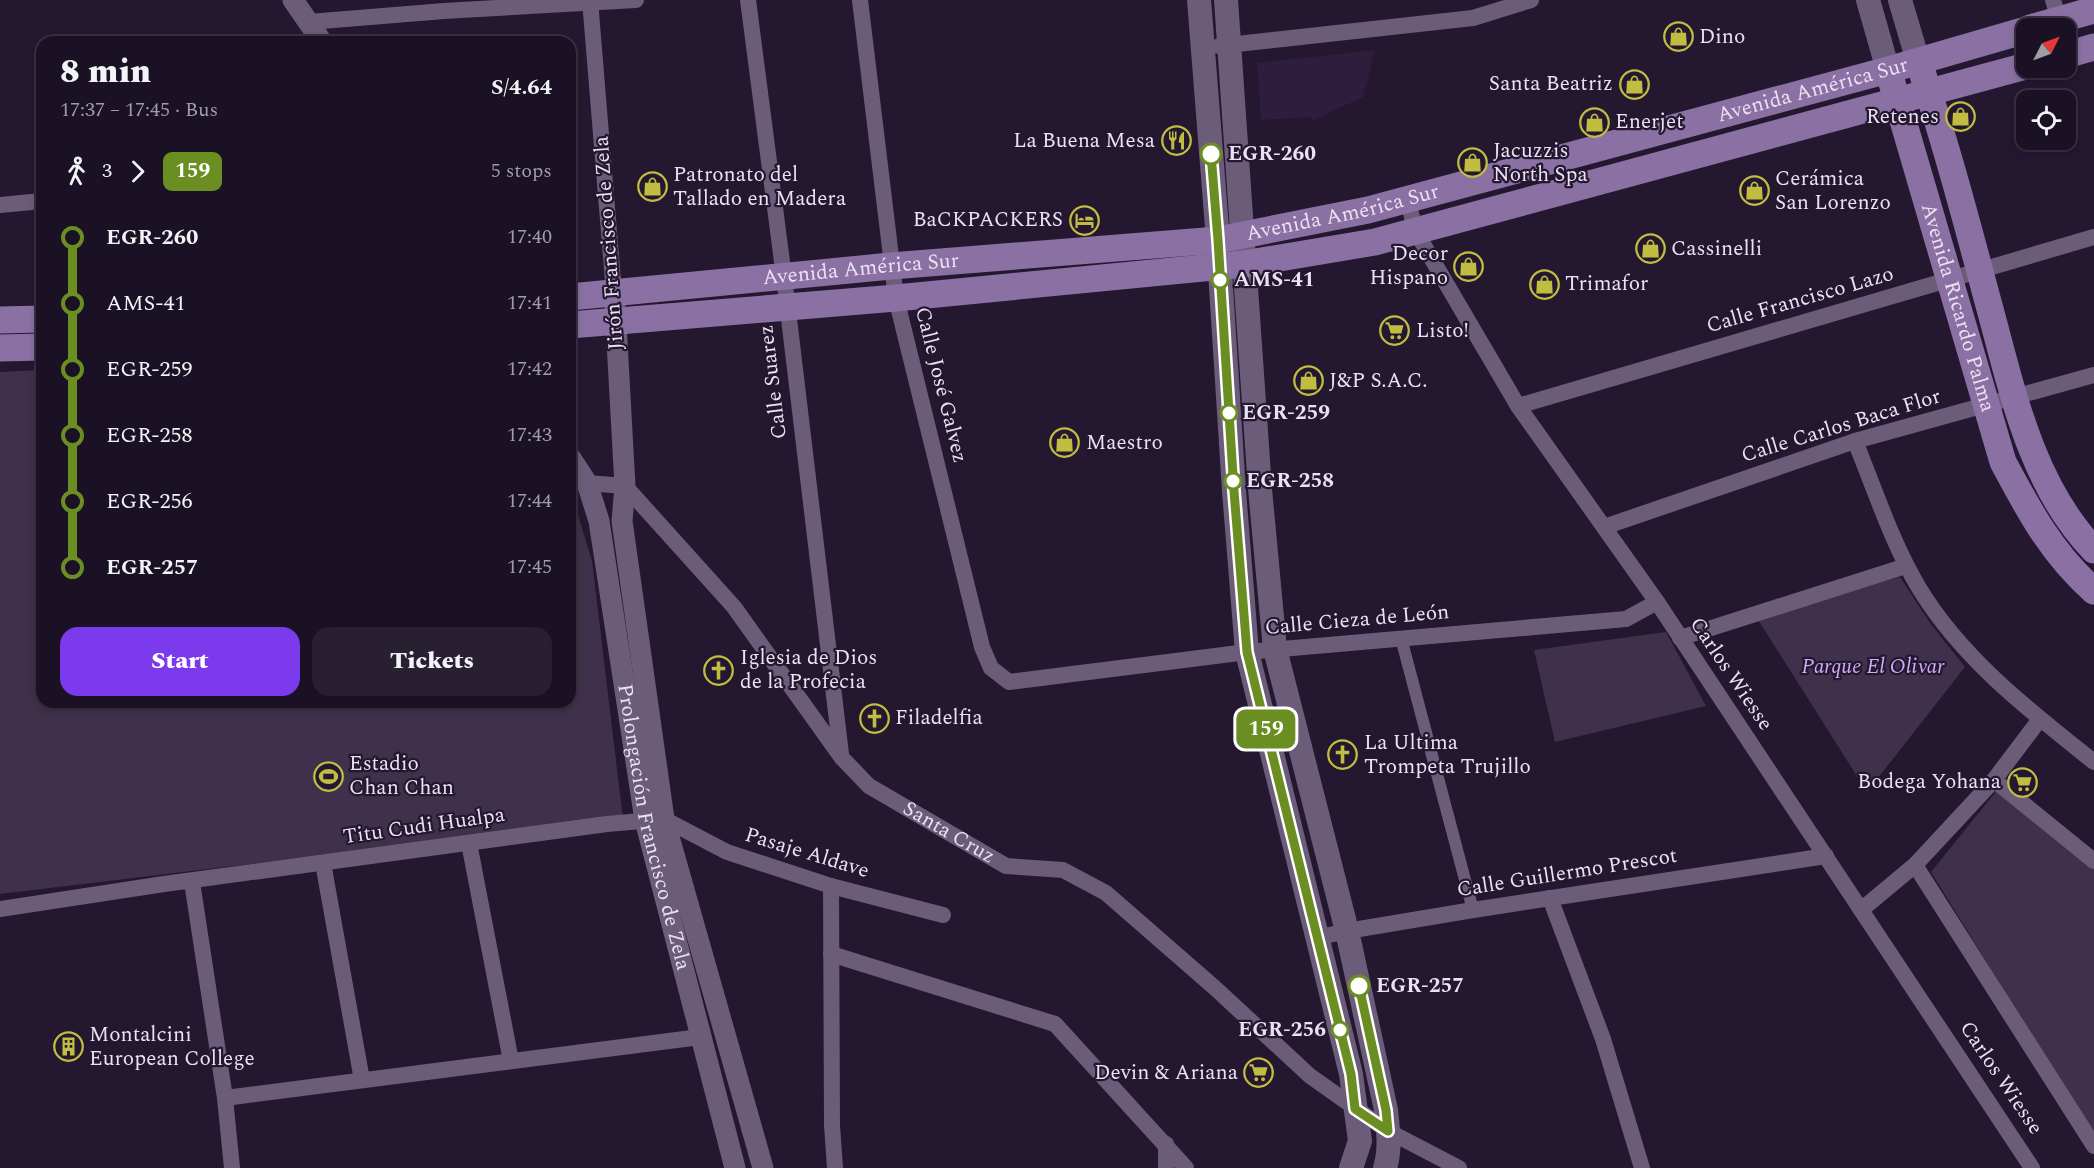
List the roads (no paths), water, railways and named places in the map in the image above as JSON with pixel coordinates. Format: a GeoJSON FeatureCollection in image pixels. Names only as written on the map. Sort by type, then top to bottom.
{"type":"FeatureCollection","features":[{"type":"Feature","properties":{"kind":"main road"},"geometry":{"type":"LineString","coordinates":[[1198,0],[1201,47],[1231,251],[1260,489],[1275,649],[1347,931],[1386,1110],[1388,1158],[1384,1168]]}},
{"type":"Feature","properties":{"kind":"main road"},"geometry":{"type":"LineString","coordinates":[[1226,0],[1229,46],[1234,491],[1247,652],[1351,1074],[1360,1141],[1351,1168]]}},
{"type":"Feature","properties":{"kind":"main road","name":"Avenida Ricardo Palma"},"geometry":{"type":"LineString","coordinates":[[1868,0],[2003,462],[2033,519],[2060,556],[2094,591]]}},
{"type":"Feature","properties":{"kind":"main road","name":"Avenida Ricardo Palma"},"geometry":{"type":"LineString","coordinates":[[1900,0],[2015,397],[2035,457],[2056,500],[2079,534],[2094,550]]}},
{"type":"Feature","properties":{"kind":"main road","name":"Avenida América Sur"},"geometry":{"type":"LineString","coordinates":[[2056,10],[2094,10]]}},
{"type":"Feature","properties":{"kind":"main road","name":"Avenida América Sur"},"geometry":{"type":"LineString","coordinates":[[576,324],[896,298],[1098,278],[1231,251],[1407,198],[1888,70],[2016,32]]}},
{"type":"Feature","properties":{"kind":"main road"},"geometry":{"type":"LineString","coordinates":[[2076,52],[2094,47]]}},
{"type":"Feature","properties":{"kind":"main road","name":"Avenida América Sur"},"geometry":{"type":"LineString","coordinates":[[576,296],[891,266],[1094,251],[1231,251],[1375,242],[2016,69]]}},
{"type":"Feature","properties":{"kind":"main road"},"geometry":{"type":"LineString","coordinates":[[1094,251],[1098,278]]}},
{"type":"Feature","properties":{"kind":"main road"},"geometry":{"type":"LineString","coordinates":[[0,320],[36,319]]}},
{"type":"Feature","properties":{"kind":"main road"},"geometry":{"type":"LineString","coordinates":[[0,348],[36,346]]}},
{"type":"Feature","properties":{"kind":"main road"},"geometry":{"type":"LineString","coordinates":[[1234,491],[1260,489]]}},
{"type":"Feature","properties":{"kind":"street"},"geometry":{"type":"LineString","coordinates":[[293,0],[318,36]]}},
{"type":"Feature","properties":{"kind":"street"},"geometry":{"type":"LineString","coordinates":[[309,22],[443,5],[636,0]]}},
{"type":"Feature","properties":{"kind":"street","name":"Calle Suarez"},"geometry":{"type":"LineString","coordinates":[[748,0],[842,758]]}},
{"type":"Feature","properties":{"kind":"street","name":"Calle José Galvez"},"geometry":{"type":"LineString","coordinates":[[860,0],[896,298],[982,646],[991,668]]}},
{"type":"Feature","properties":{"kind":"street"},"geometry":{"type":"LineString","coordinates":[[1201,47],[1229,46],[1473,18],[1531,0]]}},
{"type":"Feature","properties":{"kind":"street","name":"Jirón Francisco de Zela"},"geometry":{"type":"LineString","coordinates":[[590,1],[614,293],[625,486]]}},
{"type":"Feature","properties":{"kind":"street","name":"Carlos Wiesse"},"geometry":{"type":"LineString","coordinates":[[1407,198],[1416,232],[1518,406],[1656,602],[2032,1168]]}},
{"type":"Feature","properties":{"kind":"street"},"geometry":{"type":"LineString","coordinates":[[0,205],[36,202]]}},
{"type":"Feature","properties":{"kind":"street","name":"Calle Francisco Lazo"},"geometry":{"type":"LineString","coordinates":[[1518,406],[2094,237]]}},
{"type":"Feature","properties":{"kind":"street","name":"Calle Carlos Baca Flor"},"geometry":{"type":"LineString","coordinates":[[1604,527],[1854,441],[2094,375]]}},
{"type":"Feature","properties":{"kind":"street"},"geometry":{"type":"LineString","coordinates":[[1854,441],[1906,566],[1938,615],[1976,662],[2040,719],[2094,762]]}},
{"type":"Feature","properties":{"kind":"street"},"geometry":{"type":"LineString","coordinates":[[576,466],[587,483],[625,486]]}},
{"type":"Feature","properties":{"kind":"street","name":"Prolongación Francisco de Zela"},"geometry":{"type":"LineString","coordinates":[[587,483],[599,521],[654,820],[700,1037],[735,1168]]}},
{"type":"Feature","properties":{"kind":"street","name":"Santa Cruz"},"geometry":{"type":"LineString","coordinates":[[625,486],[734,607],[842,758],[869,786],[1006,866],[1063,870],[1106,893],[1215,988],[1310,1076],[1388,1131],[1459,1168]]}},
{"type":"Feature","properties":{"kind":"street","name":"Prolongación Francisco de Zela"},"geometry":{"type":"LineString","coordinates":[[625,486],[622,521],[654,820],[762,1168]]}},
{"type":"Feature","properties":{"kind":"street"},"geometry":{"type":"LineString","coordinates":[[1680,638],[1906,566]]}},
{"type":"Feature","properties":{"kind":"street","name":"Calle Cieza de León"},"geometry":{"type":"LineString","coordinates":[[991,668],[1009,682],[1275,649],[1626,619],[1656,602]]}},
{"type":"Feature","properties":{"kind":"street"},"geometry":{"type":"LineString","coordinates":[[1401,638],[1473,910]]}},
{"type":"Feature","properties":{"kind":"street"},"geometry":{"type":"LineString","coordinates":[[1862,910],[1915,865],[1994,780],[2040,719]]}},
{"type":"Feature","properties":{"kind":"street"},"geometry":{"type":"LineString","coordinates":[[1994,780],[2094,861]]}},
{"type":"Feature","properties":{"kind":"street","name":"Titu Cudi Hualpa"},"geometry":{"type":"LineString","coordinates":[[0,909],[469,843],[654,820]]}},
{"type":"Feature","properties":{"kind":"street","name":"Pasaje Aldave"},"geometry":{"type":"LineString","coordinates":[[654,820],[727,852],[831,886],[943,915]]}},
{"type":"Feature","properties":{"kind":"street"},"geometry":{"type":"LineString","coordinates":[[469,843],[511,1061]]}},
{"type":"Feature","properties":{"kind":"street","name":"Calle Guillermo Prescot"},"geometry":{"type":"LineString","coordinates":[[1316,938],[1473,910],[1826,856]]}},
{"type":"Feature","properties":{"kind":"street"},"geometry":{"type":"LineString","coordinates":[[323,863],[362,1080]]}},
{"type":"Feature","properties":{"kind":"street"},"geometry":{"type":"LineString","coordinates":[[1915,865],[2094,1146]]}},
{"type":"Feature","properties":{"kind":"street"},"geometry":{"type":"LineString","coordinates":[[192,882],[225,1098],[232,1168]]}},
{"type":"Feature","properties":{"kind":"street"},"geometry":{"type":"LineString","coordinates":[[831,886],[832,1125],[835,1168]]}},
{"type":"Feature","properties":{"kind":"street"},"geometry":{"type":"LineString","coordinates":[[1550,898],[1604,1039],[1642,1168]]}},
{"type":"Feature","properties":{"kind":"street"},"geometry":{"type":"LineString","coordinates":[[831,954],[1055,1024],[1186,1168]]}},
{"type":"Feature","properties":{"kind":"street"},"geometry":{"type":"LineString","coordinates":[[225,1098],[700,1037]]}},
{"type":"Feature","properties":{"kind":"street"},"geometry":{"type":"LineString","coordinates":[[1166,1144],[1166,1168]]}},
{"type":"Feature","properties":{"kind":"place","name":"Dino"},"geometry":{"type":"Point","coordinates":[1678,37]}},
{"type":"Feature","properties":{"kind":"place","name":"Santa Beatriz"},"geometry":{"type":"Point","coordinates":[1634,84]}},
{"type":"Feature","properties":{"kind":"place","name":"Retenes"},"geometry":{"type":"Point","coordinates":[1960,117]}},
{"type":"Feature","properties":{"kind":"place","name":"Enerjet"},"geometry":{"type":"Point","coordinates":[1594,122]}},
{"type":"Feature","properties":{"kind":"place","name":"La Buena Mesa"},"geometry":{"type":"Point","coordinates":[1176,141]}},
{"type":"Feature","properties":{"kind":"place","name":"EGR-260"},"geometry":{"type":"Point","coordinates":[1211,154]}},
{"type":"Feature","properties":{"kind":"place","name":"Jacuzzis North Spa"},"geometry":{"type":"Point","coordinates":[1472,163]}},
{"type":"Feature","properties":{"kind":"place","name":"Patronato del Tallado en Madera"},"geometry":{"type":"Point","coordinates":[652,187]}},
{"type":"Feature","properties":{"kind":"place","name":"Cerámica San Lorenzo"},"geometry":{"type":"Point","coordinates":[1754,191]}},
{"type":"Feature","properties":{"kind":"place","name":"BaCKPACKERS"},"geometry":{"type":"Point","coordinates":[1084,220]}},
{"type":"Feature","properties":{"kind":"place","name":"Cassinelli"},"geometry":{"type":"Point","coordinates":[1650,249]}},
{"type":"Feature","properties":{"kind":"place","name":"Decor Hispano"},"geometry":{"type":"Point","coordinates":[1469,266]}},
{"type":"Feature","properties":{"kind":"place","name":"AMS-41"},"geometry":{"type":"Point","coordinates":[1220,280]}},
{"type":"Feature","properties":{"kind":"place","name":"Trimafor"},"geometry":{"type":"Point","coordinates":[1544,284]}},
{"type":"Feature","properties":{"kind":"place","name":"Listo!"},"geometry":{"type":"Point","coordinates":[1395,331]}},
{"type":"Feature","properties":{"kind":"place","name":"J&P S.A.C."},"geometry":{"type":"Point","coordinates":[1308,381]}},
{"type":"Feature","properties":{"kind":"place","name":"EGR-259"},"geometry":{"type":"Point","coordinates":[1229,413]}},
{"type":"Feature","properties":{"kind":"place","name":"Maestro"},"geometry":{"type":"Point","coordinates":[1065,443]}},
{"type":"Feature","properties":{"kind":"place","name":"EGR-258"},"geometry":{"type":"Point","coordinates":[1233,481]}},
{"type":"Feature","properties":{"kind":"place","name":"Iglesia de Dios de la Profecia"},"geometry":{"type":"Point","coordinates":[719,670]}},
{"type":"Feature","properties":{"kind":"place","name":"Filadelfia"},"geometry":{"type":"Point","coordinates":[874,718]}},
{"type":"Feature","properties":{"kind":"place","name":"La Ultima Trompeta Trujillo"},"geometry":{"type":"Point","coordinates":[1343,755]}},
{"type":"Feature","properties":{"kind":"place","name":"Estadio Chan Chan"},"geometry":{"type":"Point","coordinates":[328,776]}},
{"type":"Feature","properties":{"kind":"place","name":"Bodega Yohana"},"geometry":{"type":"Point","coordinates":[2022,782]}},
{"type":"Feature","properties":{"kind":"place","name":"EGR-257"},"geometry":{"type":"Point","coordinates":[1359,986]}},
{"type":"Feature","properties":{"kind":"place","name":"EGR-256"},"geometry":{"type":"Point","coordinates":[1340,1030]}},
{"type":"Feature","properties":{"kind":"place","name":"Montalcini European College"},"geometry":{"type":"Point","coordinates":[68,1047]}},
{"type":"Feature","properties":{"kind":"place","name":"Devin & Ariana"},"geometry":{"type":"Point","coordinates":[1259,1073]}},
{"type":"Feature","properties":{"kind":"park label","name":"Parque El Olivar"},"geometry":{"type":"Point","coordinates":[1873,667]}}]}
